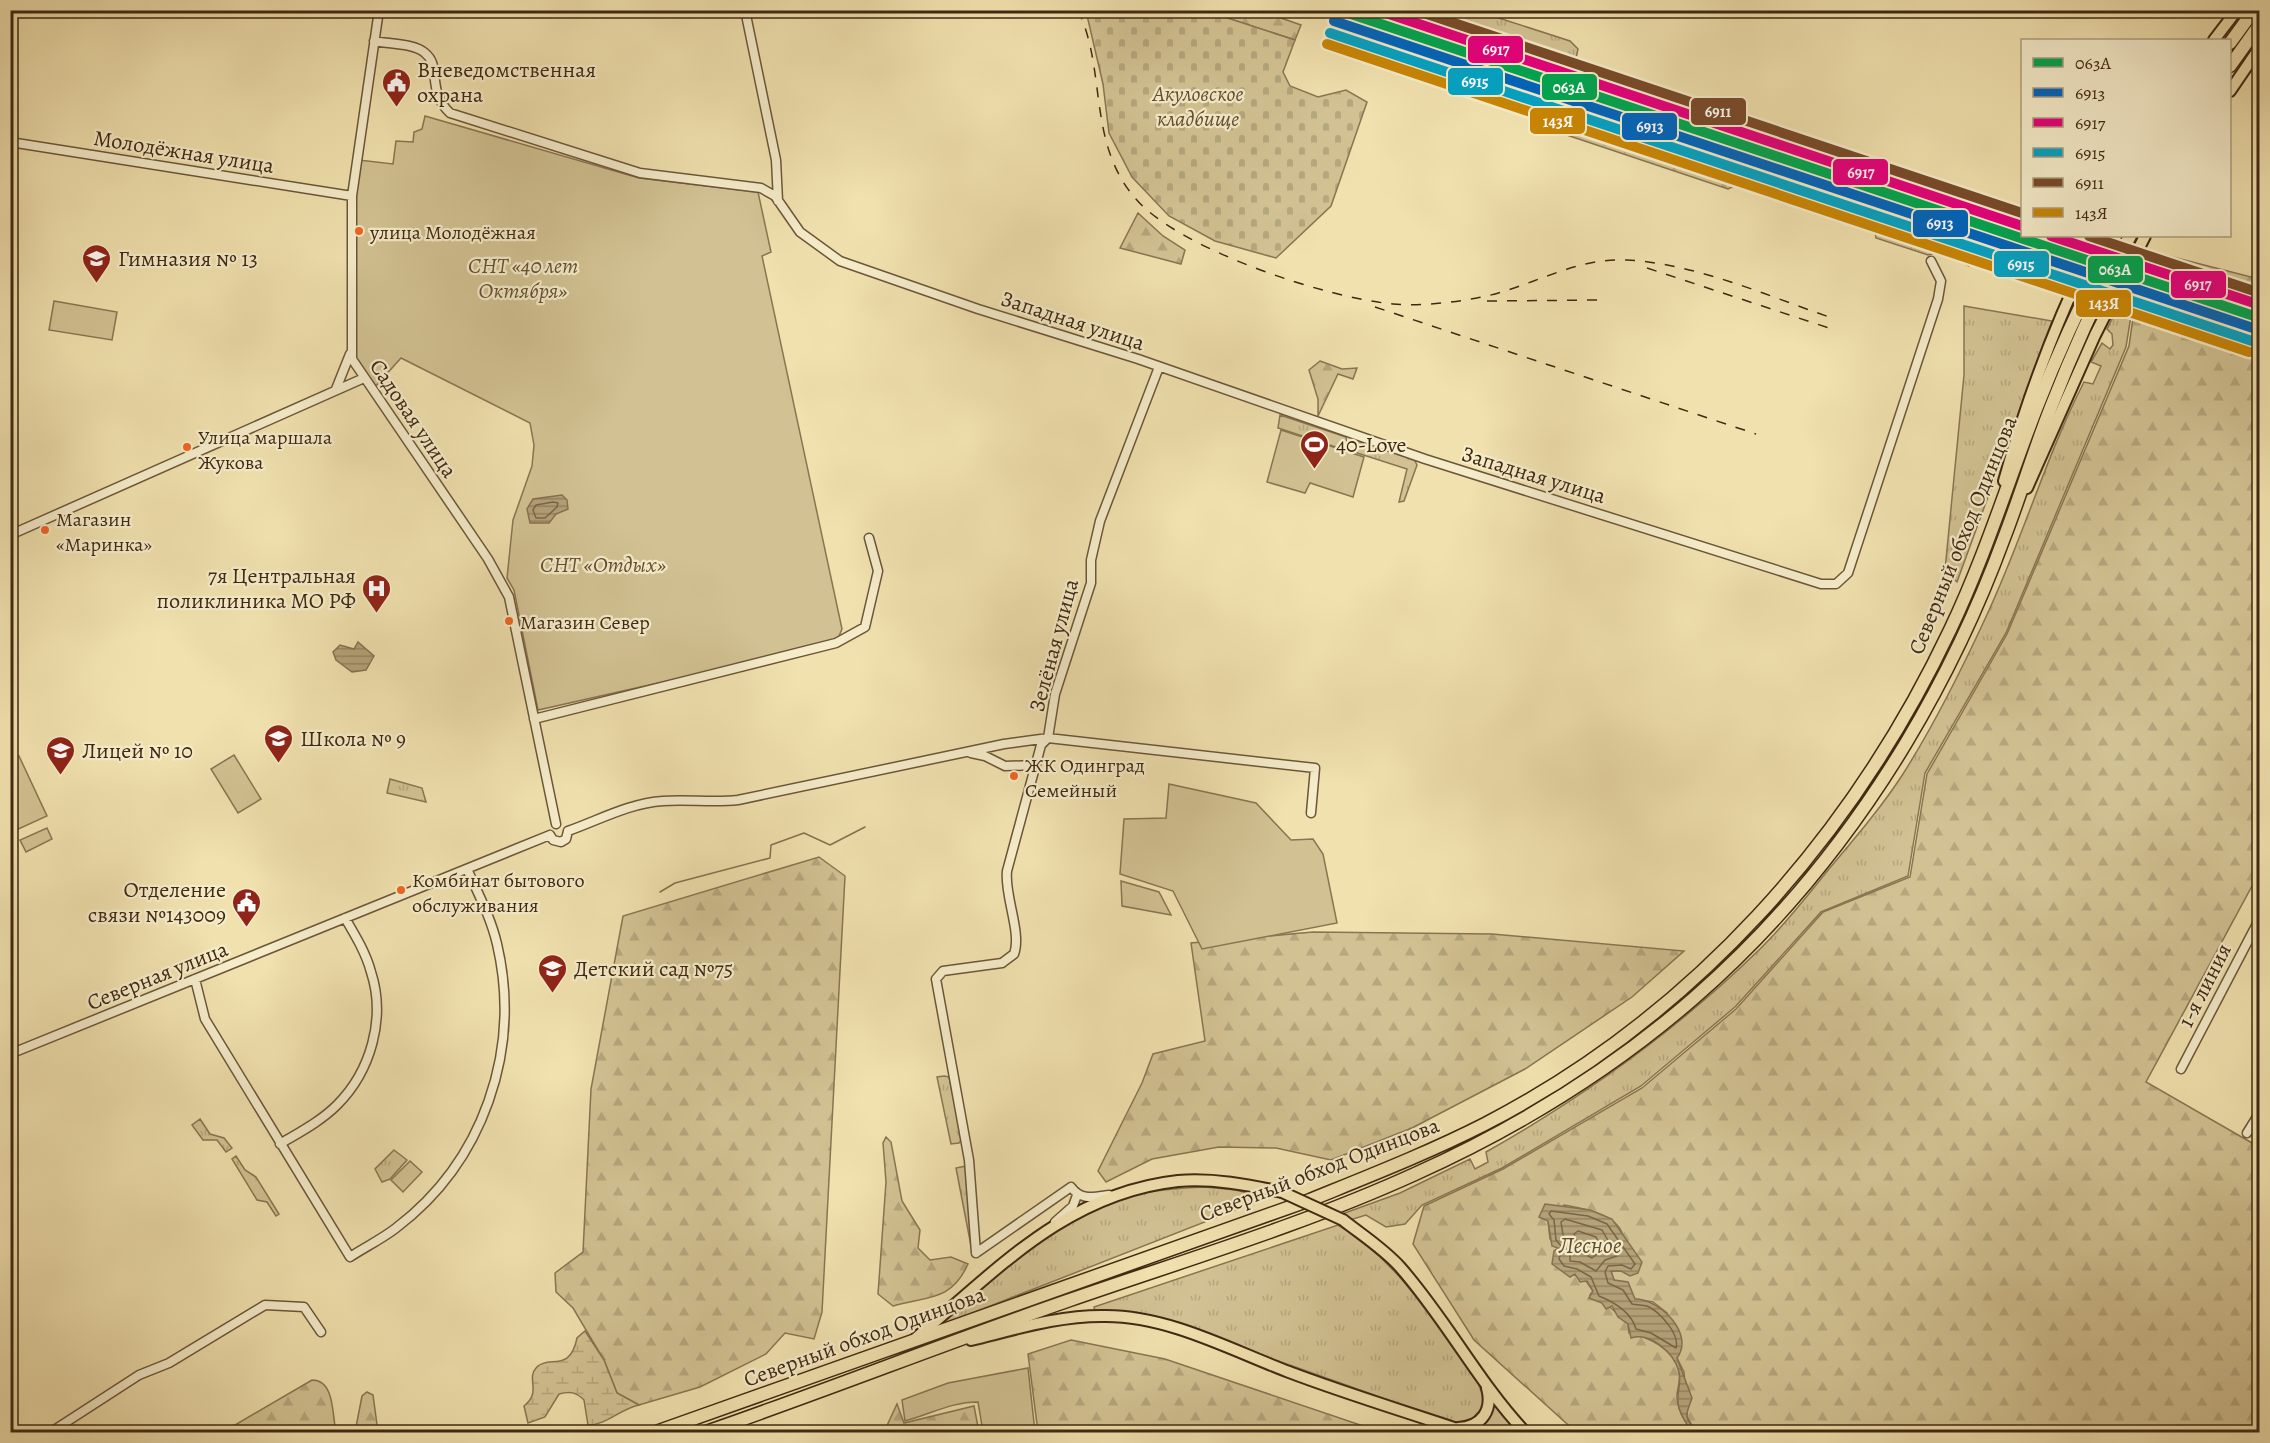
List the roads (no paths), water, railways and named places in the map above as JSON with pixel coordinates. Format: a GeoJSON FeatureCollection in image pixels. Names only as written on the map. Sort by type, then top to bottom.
{"type":"FeatureCollection","features":[{"type":"Feature","properties":{"kind":"highway"},"geometry":{"type":"LineString","coordinates":[[2231,41],[2257,11]]}},
{"type":"Feature","properties":{"kind":"highway"},"geometry":{"type":"LineString","coordinates":[[2231,63],[2259,24]]}},
{"type":"Feature","properties":{"kind":"highway","name":"Северный обход Одинцова"},"geometry":{"type":"LineString","coordinates":[[656,1432],[1310,1200],[1409,1161],[1496,1118],[1629,1034],[1715,961],[1784,886],[1834,824],[1887,746],[1921,688],[1968,588],[1990,529],[2115,237]]}},
{"type":"Feature","properties":{"kind":"highway","name":"Северный обход Одинцова"},"geometry":{"type":"LineString","coordinates":[[706,1432],[1071,1300],[1316,1215],[1416,1174],[1490,1138],[1557,1101],[1670,1020],[1756,941],[1847,832],[1906,744],[1934,696],[1964,635],[2006,535],[2078,326],[2129,237]]}},
{"type":"Feature","properties":{"kind":"main road"},"geometry":{"type":"LineString","coordinates":[[2215,39],[2237,11]]}},
{"type":"Feature","properties":{"kind":"main road"},"geometry":{"type":"LineString","coordinates":[[2231,88],[2259,47]]}},
{"type":"Feature","properties":{"kind":"main road"},"geometry":{"type":"LineString","coordinates":[[1990,529],[2020,424],[2060,317],[2100,237]]}},
{"type":"Feature","properties":{"kind":"main road"},"geometry":{"type":"LineString","coordinates":[[2006,535],[2096,335],[2145,237]]}},
{"type":"Feature","properties":{"kind":"main road"},"geometry":{"type":"LineString","coordinates":[[912,1341],[1053,1224],[1105,1197],[1177,1181],[1203,1181],[1282,1192],[1343,1220],[1398,1265],[1434,1309],[1484,1380],[1525,1432]]}},
{"type":"Feature","properties":{"kind":"main road"},"geometry":{"type":"LineString","coordinates":[[945,1347],[1044,1322],[1079,1316],[1135,1318],[1169,1327],[1292,1373],[1466,1432]]}},
{"type":"Feature","properties":{"kind":"main road"},"geometry":{"type":"LineString","coordinates":[[1446,1425],[1467,1427],[1483,1418],[1490,1400],[1484,1380]]}},
{"type":"Feature","properties":{"kind":"street","name":"Садовая улица"},"geometry":{"type":"LineString","coordinates":[[379,10],[352,196],[352,359],[503,582],[514,612],[556,824]]}},
{"type":"Feature","properties":{"kind":"street"},"geometry":{"type":"LineString","coordinates":[[745,10],[776,160],[778,201]]}},
{"type":"Feature","properties":{"kind":"street","name":"Западная улица"},"geometry":{"type":"LineString","coordinates":[[374,41],[425,52],[433,62],[436,94],[440,104],[450,113],[640,173],[761,188],[778,201],[800,232],[840,261],[978,309],[1159,367],[1425,459],[1821,585],[1836,584],[1848,573],[1938,299],[1941,281],[1931,261]]}},
{"type":"Feature","properties":{"kind":"street","name":"Молодёжная улица"},"geometry":{"type":"LineString","coordinates":[[10,142],[352,196]]}},
{"type":"Feature","properties":{"kind":"street"},"geometry":{"type":"LineString","coordinates":[[336,390],[344,375],[351,348]]}},
{"type":"Feature","properties":{"kind":"street","name":"Зелёная улица"},"geometry":{"type":"LineString","coordinates":[[1159,367],[1100,521],[1091,560],[1090,584],[1055,694],[1048,738],[1315,768],[1311,813]]}},
{"type":"Feature","properties":{"kind":"street"},"geometry":{"type":"LineString","coordinates":[[10,535],[364,378]]}},
{"type":"Feature","properties":{"kind":"street"},"geometry":{"type":"LineString","coordinates":[[534,719],[836,643],[867,626],[878,572],[869,538]]}},
{"type":"Feature","properties":{"kind":"street"},"geometry":{"type":"LineString","coordinates":[[568,831],[636,806],[663,801],[706,803],[738,800],[1048,738]]}},
{"type":"Feature","properties":{"kind":"street"},"geometry":{"type":"LineString","coordinates":[[1048,738],[1041,745],[1007,871],[1006,889],[1016,943],[1014,954],[1002,963],[943,972],[936,979],[969,1160],[976,1253],[1071,1187],[1077,1195],[1092,1197],[1133,1191]]}},
{"type":"Feature","properties":{"kind":"street"},"geometry":{"type":"LineString","coordinates":[[966,753],[985,756],[1005,766],[1036,765]]}},
{"type":"Feature","properties":{"kind":"street"},"geometry":{"type":"LineString","coordinates":[[556,824],[563,824],[568,831],[568,837],[561,842],[553,840],[550,835],[550,829],[556,824]]}},
{"type":"Feature","properties":{"kind":"street","name":"Северная улица"},"geometry":{"type":"LineString","coordinates":[[10,1054],[550,835]]}},
{"type":"Feature","properties":{"kind":"street"},"geometry":{"type":"LineString","coordinates":[[195,979],[205,1019],[350,1257],[407,1219],[438,1189],[459,1163],[482,1119],[495,1086],[502,1052],[505,1017],[504,985],[497,944],[467,868]]}},
{"type":"Feature","properties":{"kind":"street"},"geometry":{"type":"LineString","coordinates":[[280,1144],[317,1121],[337,1105],[353,1085],[370,1052],[375,1025],[375,989],[366,959],[345,918]]}},
{"type":"Feature","properties":{"kind":"street","name":"1-я линия"},"geometry":{"type":"LineString","coordinates":[[2181,1069],[2259,918]]}},
{"type":"Feature","properties":{"kind":"street"},"geometry":{"type":"LineString","coordinates":[[2247,1133],[2259,1112]]}},
{"type":"Feature","properties":{"kind":"street"},"geometry":{"type":"LineString","coordinates":[[1053,1224],[1073,1206],[1077,1195]]}},
{"type":"Feature","properties":{"kind":"street"},"geometry":{"type":"LineString","coordinates":[[51,1432],[138,1375],[169,1363],[266,1305],[304,1307],[321,1332]]}},
{"type":"Feature","properties":{"kind":"water"},"geometry":{"type":"Polygon","coordinates":[[[562,495],[567,500],[568,509],[556,514],[549,523],[530,523],[527,509],[533,499],[562,495]]]}},
{"type":"Feature","properties":{"kind":"water"},"geometry":{"type":"Polygon","coordinates":[[[358,642],[374,656],[366,670],[352,672],[336,660],[333,652],[340,645],[354,649],[358,642]]]}},
{"type":"Feature","properties":{"kind":"water","name":"Лесное"},"geometry":{"type":"Polygon","coordinates":[[[1545,1204],[1590,1210],[1612,1219],[1642,1262],[1638,1273],[1630,1276],[1621,1271],[1611,1271],[1614,1280],[1628,1282],[1635,1299],[1655,1305],[1664,1311],[1678,1329],[1682,1339],[1677,1358],[1692,1398],[1687,1419],[1696,1432],[1689,1427],[1680,1412],[1679,1372],[1667,1351],[1646,1338],[1631,1338],[1628,1324],[1618,1317],[1612,1306],[1606,1309],[1602,1303],[1589,1298],[1593,1291],[1587,1281],[1580,1282],[1575,1274],[1570,1277],[1552,1264],[1554,1251],[1558,1248],[1552,1246],[1548,1221],[1539,1217],[1545,1204]]]}},
{"type":"Feature","properties":{"kind":"waterway"},"geometry":{"type":"LineString","coordinates":[[660,892],[675,883],[770,858],[771,845],[804,833],[830,845],[865,827]]}},
{"type":"Feature","properties":{"kind":"railway"},"geometry":{"type":"LineString","coordinates":[[1078,10],[1087,33],[1110,154],[1120,176],[1135,198],[1156,217],[1184,235],[1255,268],[1330,292],[1364,300],[1414,305],[1446,303],[1496,294],[1588,263],[1627,260],[1706,274],[1835,319]]}},
{"type":"Feature","properties":{"kind":"railway"},"geometry":{"type":"LineString","coordinates":[[1647,268],[1832,329]]}},
{"type":"Feature","properties":{"kind":"railway"},"geometry":{"type":"LineString","coordinates":[[1487,301],[1599,300]]}},
{"type":"Feature","properties":{"kind":"railway"},"geometry":{"type":"LineString","coordinates":[[1375,307],[1756,434]]}},
{"type":"Feature","properties":{"kind":"place","name":"Вневедомственная охрана"},"geometry":{"type":"Point","coordinates":[396,108]}},
{"type":"Feature","properties":{"kind":"place","name":"улица Молодёжная"},"geometry":{"type":"Point","coordinates":[359,231]}},
{"type":"Feature","properties":{"kind":"place","name":"Гимназия № 13"},"geometry":{"type":"Point","coordinates":[97,284]}},
{"type":"Feature","properties":{"kind":"place","name":"Улица маршала Жукова"},"geometry":{"type":"Point","coordinates":[187,447]}},
{"type":"Feature","properties":{"kind":"place","name":"40-Love"},"geometry":{"type":"Point","coordinates":[1315,470]}},
{"type":"Feature","properties":{"kind":"place","name":"Магазин «Маринка»"},"geometry":{"type":"Point","coordinates":[45,530]}},
{"type":"Feature","properties":{"kind":"place","name":"7я Центральная поликлиника МО РФ"},"geometry":{"type":"Point","coordinates":[377,614]}},
{"type":"Feature","properties":{"kind":"place","name":"Магазин Север"},"geometry":{"type":"Point","coordinates":[509,621]}},
{"type":"Feature","properties":{"kind":"place","name":"Школа № 9"},"geometry":{"type":"Point","coordinates":[279,764]}},
{"type":"Feature","properties":{"kind":"place","name":"Лицей № 10"},"geometry":{"type":"Point","coordinates":[61,776]}},
{"type":"Feature","properties":{"kind":"place","name":"ЖК Одинград Семейный"},"geometry":{"type":"Point","coordinates":[1014,776]}},
{"type":"Feature","properties":{"kind":"place","name":"Комбинат бытового обслуживания"},"geometry":{"type":"Point","coordinates":[401,890]}},
{"type":"Feature","properties":{"kind":"place","name":"Отделение связи №143009"},"geometry":{"type":"Point","coordinates":[247,928]}},
{"type":"Feature","properties":{"kind":"place","name":"Детский сад №75"},"geometry":{"type":"Point","coordinates":[553,994]}},
{"type":"Feature","properties":{"kind":"park label","name":"Акуловское кладбище"},"geometry":{"type":"Point","coordinates":[1198,106]}},
{"type":"Feature","properties":{"kind":"park label","name":"СНТ «40 лет Октября»"},"geometry":{"type":"Point","coordinates":[523,278]}},
{"type":"Feature","properties":{"kind":"park label","name":"СНТ «Отдых»"},"geometry":{"type":"Point","coordinates":[603,564]}}]}
